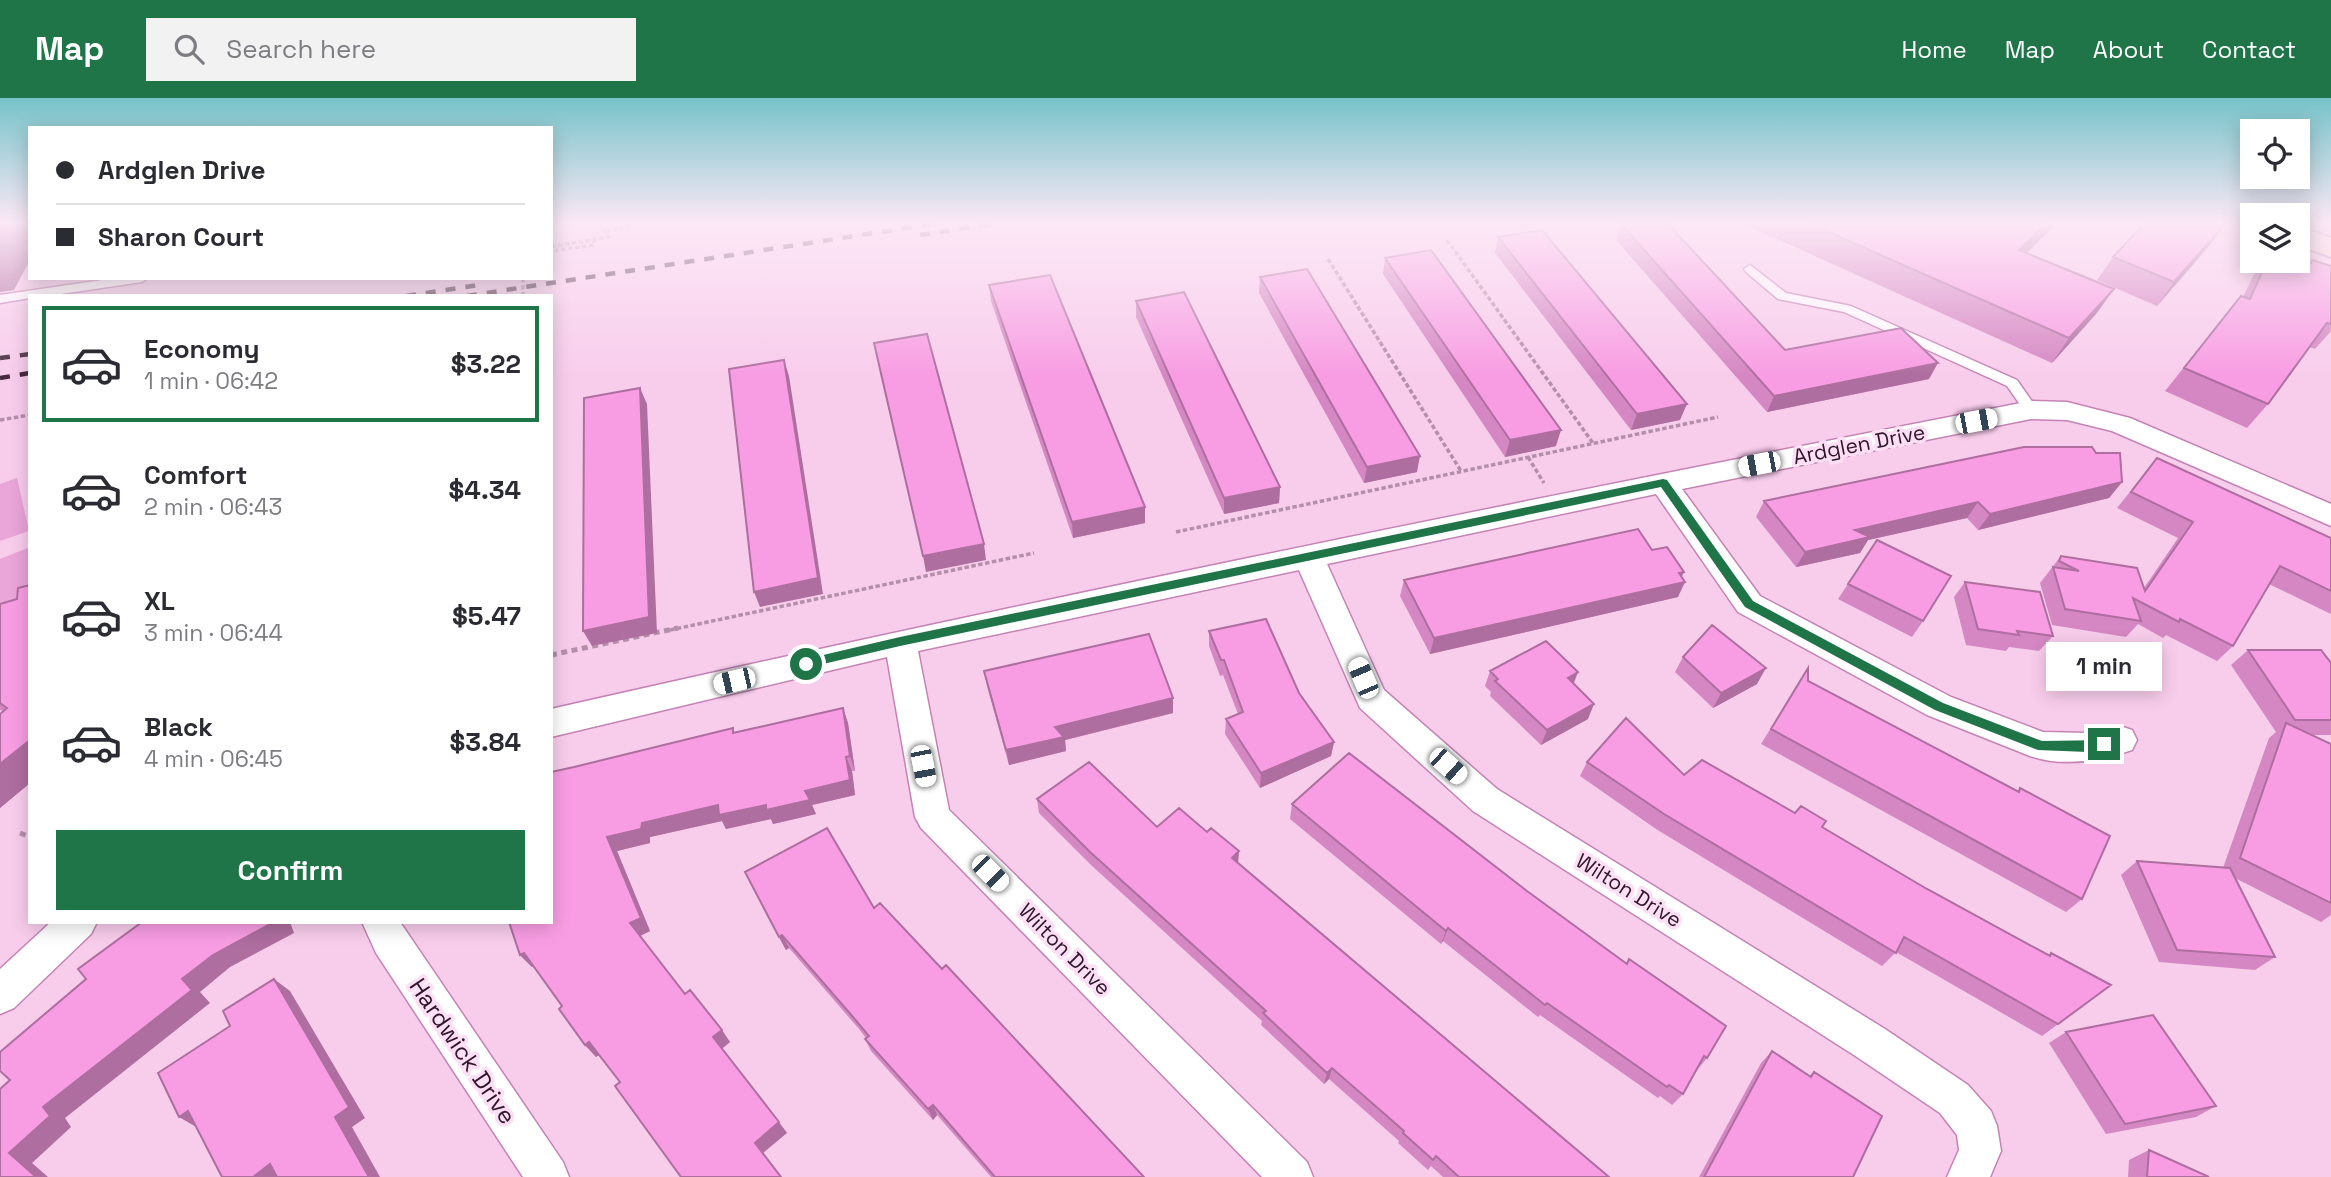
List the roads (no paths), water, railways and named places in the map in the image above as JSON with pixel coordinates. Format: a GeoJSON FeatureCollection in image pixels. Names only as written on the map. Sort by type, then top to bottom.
{"type":"FeatureCollection","features":[{"type":"Feature","properties":{"kind":"street","name":"Ardglen Drive"},"geometry":{"type":"LineString","coordinates":[[553,723],[900,642],[1663,483],[2031,410],[2067,411],[2120,424],[2331,516]]}},
{"type":"Feature","properties":{"kind":"street"},"geometry":{"type":"LineString","coordinates":[[1663,483],[1749,604],[1939,706],[2042,746],[2088,747],[2120,740]]}},
{"type":"Feature","properties":{"kind":"street","name":"Wilton Drive"},"geometry":{"type":"LineString","coordinates":[[1309,558],[1372,699],[1485,800],[1871,1043],[1954,1099],[1976,1126],[1980,1152],[1968,1177]]}},
{"type":"Feature","properties":{"kind":"street","name":"Wilton Drive"},"geometry":{"type":"LineString","coordinates":[[900,642],[933,817],[1292,1177]]}},
{"type":"Feature","properties":{"kind":"street"},"geometry":{"type":"LineString","coordinates":[[0,995],[76,924]]}},
{"type":"Feature","properties":{"kind":"street","name":"Hardwick Drive"},"geometry":{"type":"LineString","coordinates":[[383,924],[389,941],[548,1177]]}},
{"type":"Feature","properties":{"kind":"lane"},"geometry":{"type":"LineString","coordinates":[[1756,274],[1782,296],[1847,309],[2012,383],[2031,410]]}},
{"type":"Feature","properties":{"kind":"lane"},"geometry":{"type":"LineString","coordinates":[[29,294],[120,280]]}},
{"type":"Feature","properties":{"kind":"lane"},"geometry":{"type":"LineString","coordinates":[[0,299],[28,294]]}},
{"type":"Feature","properties":{"kind":"railway"},"geometry":{"type":"LineString","coordinates":[[480,294],[607,274]]}},
{"type":"Feature","properties":{"kind":"railway"},"geometry":{"type":"LineString","coordinates":[[419,294],[479,285]]}},
{"type":"Feature","properties":{"kind":"railway"},"geometry":{"type":"LineString","coordinates":[[0,358],[28,354]]}},
{"type":"Feature","properties":{"kind":"railway"},"geometry":{"type":"LineString","coordinates":[[0,378],[28,373]]}}]}
